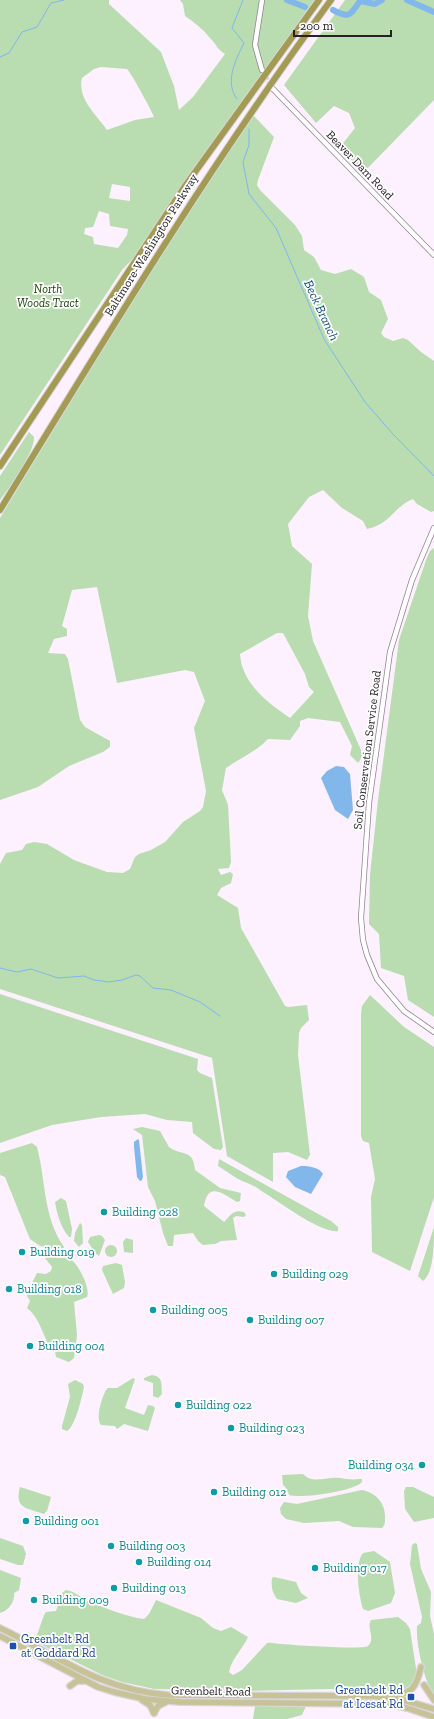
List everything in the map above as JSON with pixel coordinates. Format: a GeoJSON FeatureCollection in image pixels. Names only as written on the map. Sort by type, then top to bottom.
{"type":"FeatureCollection","features":[{"type":"Feature","properties":{"kind":"highway","name":"Baltimore-Washington Parkway"},"geometry":{"type":"LineString","coordinates":[[0,466],[185,186],[319,0]]}},
{"type":"Feature","properties":{"kind":"highway","name":"Baltimore-Washington Parkway"},"geometry":{"type":"LineString","coordinates":[[0,510],[196,193],[275,77],[332,0]]}},
{"type":"Feature","properties":{"kind":"main road"},"geometry":{"type":"LineString","coordinates":[[262,0],[255,45],[262,70]]}},
{"type":"Feature","properties":{"kind":"main road","name":"Beaver Dam Road"},"geometry":{"type":"LineString","coordinates":[[273,89],[434,255]]}},
{"type":"Feature","properties":{"kind":"main road","name":"Soil Conservation Service Road"},"geometry":{"type":"LineString","coordinates":[[434,528],[412,580],[391,646],[370,789],[361,918],[363,940],[367,955],[377,979],[404,1011],[434,1032]]}},
{"type":"Feature","properties":{"kind":"main road","name":"Greenbelt Road"},"geometry":{"type":"LineString","coordinates":[[0,1628],[91,1677],[116,1686],[155,1694],[342,1695],[389,1697],[416,1702],[434,1709]]}},
{"type":"Feature","properties":{"kind":"main road","name":"Greenbelt Road"},"geometry":{"type":"LineString","coordinates":[[0,1636],[86,1681],[114,1692],[139,1698],[170,1702],[382,1704],[407,1708],[434,1717]]}},
{"type":"Feature","properties":{"kind":"main road"},"geometry":{"type":"LineString","coordinates":[[389,1697],[404,1694],[414,1687],[421,1667]]}},
{"type":"Feature","properties":{"kind":"main road"},"geometry":{"type":"LineString","coordinates":[[67,1672],[70,1686],[77,1681],[86,1681]]}},
{"type":"Feature","properties":{"kind":"main road"},"geometry":{"type":"LineString","coordinates":[[424,1685],[434,1700]]}},
{"type":"Feature","properties":{"kind":"main road"},"geometry":{"type":"LineString","coordinates":[[218,1695],[218,1702]]}},
{"type":"Feature","properties":{"kind":"main road"},"geometry":{"type":"LineString","coordinates":[[139,1698],[150,1704],[154,1713],[158,1706],[170,1702]]}},
{"type":"Feature","properties":{"kind":"green space","name":"North Woods Tract"},"geometry":{"type":"Polygon","coordinates":[[[0,0],[109,0],[109,4],[161,52],[174,86],[179,110],[193,97],[225,54],[195,23],[185,16],[183,4],[180,0],[319,0],[149,241],[122,270],[0,455],[0,0]],[[101,67],[94,69],[82,78],[81,86],[85,100],[107,130],[135,120],[154,117],[127,69],[101,67]],[[112,184],[109,198],[130,201],[130,187],[112,184]],[[99,211],[93,227],[85,228],[84,234],[93,237],[94,244],[118,248],[127,235],[128,229],[110,226],[109,214],[99,211]]]}},
{"type":"Feature","properties":{"kind":"green space"},"geometry":{"type":"Polygon","coordinates":[[[345,0],[434,0],[434,100],[362,174],[341,146],[355,128],[349,113],[334,106],[316,123],[284,85],[345,0]]]}},
{"type":"Feature","properties":{"kind":"green space"},"geometry":{"type":"Polygon","coordinates":[[[253,115],[274,137],[257,185],[260,190],[295,225],[302,236],[304,250],[314,257],[321,270],[335,274],[351,269],[364,277],[369,292],[381,300],[388,319],[381,333],[384,337],[393,341],[403,338],[408,340],[434,361],[434,511],[431,512],[417,504],[413,499],[406,502],[382,523],[367,529],[363,521],[342,508],[323,490],[309,497],[288,524],[292,546],[312,564],[308,616],[313,641],[361,750],[362,757],[358,763],[350,755],[352,746],[340,722],[308,718],[300,721],[300,726],[290,740],[268,739],[253,751],[226,768],[222,790],[228,805],[231,862],[229,868],[218,869],[221,875],[230,872],[233,874],[231,883],[221,888],[217,895],[238,908],[241,928],[285,1006],[307,1005],[309,1020],[301,1028],[299,1033],[298,1055],[310,1155],[307,1160],[288,1152],[273,1153],[273,1182],[227,1156],[212,1058],[0,989],[0,864],[6,853],[22,850],[26,844],[34,842],[47,844],[74,860],[107,872],[123,873],[130,869],[135,857],[165,842],[183,822],[200,811],[203,807],[206,791],[194,728],[205,701],[194,672],[185,670],[117,683],[97,587],[72,590],[62,626],[67,629],[67,636],[54,639],[48,653],[65,654],[68,659],[80,720],[85,727],[110,741],[110,747],[103,752],[69,766],[38,787],[0,800],[0,518],[139,289],[253,115]],[[277,633],[240,654],[246,675],[258,692],[273,706],[290,718],[314,692],[309,687],[305,674],[283,633],[277,633]]]}},
{"type":"Feature","properties":{"kind":"green space"},"geometry":{"type":"Polygon","coordinates":[[[29,432],[34,437],[33,444],[21,470],[0,500],[0,476],[29,432]]]}},
{"type":"Feature","properties":{"kind":"green space"},"geometry":{"type":"Polygon","coordinates":[[[434,548],[434,1017],[408,1000],[404,976],[381,968],[379,934],[369,924],[370,875],[378,800],[399,640],[426,560],[430,551],[434,548]]]}},
{"type":"Feature","properties":{"kind":"green space"},"geometry":{"type":"Polygon","coordinates":[[[0,994],[198,1059],[197,1070],[200,1073],[212,1078],[223,1147],[221,1150],[214,1149],[193,1133],[192,1122],[167,1120],[145,1114],[101,1117],[52,1125],[0,1143],[0,994]]]}},
{"type":"Feature","properties":{"kind":"green space"},"geometry":{"type":"Polygon","coordinates":[[[370,995],[404,1027],[434,1047],[434,1197],[410,1271],[372,1252],[371,1197],[375,1179],[369,1143],[363,1141],[361,1136],[361,1014],[362,1006],[370,995]]]}},
{"type":"Feature","properties":{"kind":"green space"},"geometry":{"type":"Polygon","coordinates":[[[142,1127],[160,1131],[169,1147],[190,1156],[194,1163],[195,1170],[220,1188],[241,1193],[240,1201],[237,1202],[222,1193],[213,1191],[209,1193],[206,1198],[204,1206],[224,1222],[237,1211],[244,1212],[246,1215],[244,1217],[236,1216],[233,1218],[237,1240],[221,1241],[215,1244],[203,1245],[198,1241],[193,1233],[174,1235],[173,1246],[168,1246],[155,1201],[148,1187],[142,1135],[133,1129],[142,1127]]]}},
{"type":"Feature","properties":{"kind":"green space"},"geometry":{"type":"Polygon","coordinates":[[[32,1143],[37,1147],[52,1224],[64,1247],[63,1250],[40,1246],[30,1239],[5,1177],[0,1175],[0,1153],[32,1143]]]}},
{"type":"Feature","properties":{"kind":"green space"},"geometry":{"type":"Polygon","coordinates":[[[219,1159],[331,1221],[338,1227],[338,1231],[330,1230],[310,1222],[255,1187],[235,1177],[218,1166],[219,1159]]]}},
{"type":"Feature","properties":{"kind":"green space"},"geometry":{"type":"Polygon","coordinates":[[[61,1198],[66,1201],[72,1229],[71,1237],[69,1237],[64,1229],[57,1211],[55,1202],[61,1198]]]}},
{"type":"Feature","properties":{"kind":"green space"},"geometry":{"type":"Polygon","coordinates":[[[80,1223],[82,1225],[83,1243],[79,1247],[74,1241],[75,1233],[80,1223]]]}},
{"type":"Feature","properties":{"kind":"green space"},"geometry":{"type":"Polygon","coordinates":[[[434,1227],[431,1265],[427,1277],[423,1281],[418,1276],[434,1227]]]}},
{"type":"Feature","properties":{"kind":"green space"},"geometry":{"type":"Polygon","coordinates":[[[99,1235],[105,1240],[99,1256],[95,1253],[88,1242],[90,1237],[99,1235]]]}},
{"type":"Feature","properties":{"kind":"green space"},"geometry":{"type":"Polygon","coordinates":[[[126,1238],[133,1240],[133,1253],[124,1252],[123,1242],[126,1238]]]}},
{"type":"Feature","properties":{"kind":"green space"},"geometry":{"type":"Polygon","coordinates":[[[109,1245],[113,1245],[117,1251],[113,1257],[109,1257],[105,1253],[105,1249],[109,1245]]]}},
{"type":"Feature","properties":{"kind":"green space"},"geometry":{"type":"Polygon","coordinates":[[[49,1252],[65,1256],[73,1261],[83,1276],[88,1293],[87,1297],[74,1302],[77,1335],[74,1358],[69,1362],[56,1357],[55,1351],[53,1352],[50,1347],[39,1323],[32,1312],[27,1308],[30,1301],[27,1296],[29,1289],[37,1273],[46,1274],[51,1271],[52,1267],[45,1258],[45,1254],[49,1252]]]}},
{"type":"Feature","properties":{"kind":"green space"},"geometry":{"type":"Polygon","coordinates":[[[116,1263],[122,1265],[125,1282],[124,1288],[113,1294],[102,1270],[103,1266],[116,1263]]]}},
{"type":"Feature","properties":{"kind":"green space"},"geometry":{"type":"Polygon","coordinates":[[[152,1375],[156,1376],[161,1382],[162,1394],[158,1398],[153,1396],[153,1383],[144,1380],[144,1378],[152,1375]]]}},
{"type":"Feature","properties":{"kind":"green space"},"geometry":{"type":"Polygon","coordinates":[[[133,1378],[135,1379],[125,1408],[144,1415],[148,1405],[155,1408],[148,1431],[124,1424],[117,1429],[115,1426],[101,1425],[99,1422],[99,1413],[101,1402],[106,1390],[108,1388],[117,1388],[133,1378]]]}},
{"type":"Feature","properties":{"kind":"green space"},"geometry":{"type":"Polygon","coordinates":[[[75,1380],[83,1384],[84,1387],[73,1424],[67,1431],[62,1429],[62,1426],[70,1397],[68,1384],[75,1380]]]}},
{"type":"Feature","properties":{"kind":"green space"},"geometry":{"type":"Polygon","coordinates":[[[303,1474],[316,1480],[335,1478],[362,1479],[362,1482],[339,1491],[304,1496],[289,1495],[287,1489],[283,1485],[282,1475],[303,1474]]]}},
{"type":"Feature","properties":{"kind":"green space"},"geometry":{"type":"Polygon","coordinates":[[[20,1487],[51,1497],[47,1511],[44,1514],[27,1509],[20,1504],[20,1487]]]}},
{"type":"Feature","properties":{"kind":"green space"},"geometry":{"type":"Polygon","coordinates":[[[406,1487],[413,1487],[434,1497],[434,1518],[414,1522],[405,1509],[404,1491],[406,1487]]]}},
{"type":"Feature","properties":{"kind":"green space"},"geometry":{"type":"Polygon","coordinates":[[[362,1490],[376,1496],[382,1504],[385,1513],[385,1524],[382,1528],[353,1527],[339,1521],[304,1523],[286,1519],[281,1514],[280,1508],[284,1502],[297,1504],[362,1490]]]}},
{"type":"Feature","properties":{"kind":"green space"},"geometry":{"type":"Polygon","coordinates":[[[0,1538],[23,1546],[26,1554],[23,1565],[18,1565],[0,1559],[0,1538]]]}},
{"type":"Feature","properties":{"kind":"green space"},"geometry":{"type":"Polygon","coordinates":[[[415,1543],[417,1544],[421,1569],[431,1592],[430,1616],[434,1634],[434,1697],[430,1690],[419,1653],[417,1626],[421,1623],[422,1617],[410,1564],[412,1545],[415,1543]]]}},
{"type":"Feature","properties":{"kind":"green space"},"geometry":{"type":"Polygon","coordinates":[[[374,1551],[390,1562],[395,1593],[391,1603],[368,1611],[363,1609],[360,1597],[358,1572],[360,1558],[363,1553],[374,1551]]]}},
{"type":"Feature","properties":{"kind":"green space"},"geometry":{"type":"Polygon","coordinates":[[[0,1570],[21,1578],[19,1590],[14,1593],[14,1600],[11,1605],[0,1613],[0,1570]]]}},
{"type":"Feature","properties":{"kind":"green space"},"geometry":{"type":"Polygon","coordinates":[[[274,1577],[296,1582],[301,1593],[308,1598],[296,1603],[277,1599],[272,1586],[272,1578],[274,1577]]]}},
{"type":"Feature","properties":{"kind":"green space"},"geometry":{"type":"Polygon","coordinates":[[[66,1590],[100,1606],[137,1618],[144,1619],[149,1614],[156,1600],[201,1618],[213,1628],[221,1631],[231,1627],[248,1637],[230,1667],[229,1672],[233,1675],[242,1670],[267,1643],[327,1647],[363,1647],[368,1646],[371,1640],[371,1620],[398,1617],[406,1623],[410,1629],[417,1675],[409,1686],[396,1691],[330,1689],[242,1691],[154,1689],[122,1682],[102,1675],[32,1640],[37,1635],[46,1612],[56,1611],[62,1593],[66,1590]]]}},
{"type":"Feature","properties":{"kind":"green space"},"geometry":{"type":"Polygon","coordinates":[[[255,1706],[306,1706],[302,1715],[287,1719],[253,1719],[255,1706]]]}},
{"type":"Feature","properties":{"kind":"water"},"geometry":{"type":"Polygon","coordinates":[[[336,766],[344,767],[350,774],[353,810],[348,819],[335,810],[321,778],[327,771],[336,766]]]}},
{"type":"Feature","properties":{"kind":"water"},"geometry":{"type":"Polygon","coordinates":[[[138,1139],[143,1177],[140,1181],[137,1177],[134,1147],[134,1142],[138,1139]]]}},
{"type":"Feature","properties":{"kind":"water"},"geometry":{"type":"Polygon","coordinates":[[[301,1166],[316,1168],[323,1174],[311,1194],[295,1187],[286,1177],[288,1171],[301,1166]]]}},
{"type":"Feature","properties":{"kind":"waterway"},"geometry":{"type":"LineString","coordinates":[[0,57],[9,53],[22,32],[37,27],[51,3],[64,0]]}},
{"type":"Feature","properties":{"kind":"waterway","name":"Beck Branch"},"geometry":{"type":"LineString","coordinates":[[237,99],[233,92],[231,78],[235,63],[244,43],[232,28],[243,0]]}},
{"type":"Feature","properties":{"kind":"waterway"},"geometry":{"type":"LineString","coordinates":[[287,0],[305,7]]}},
{"type":"Feature","properties":{"kind":"waterway"},"geometry":{"type":"LineString","coordinates":[[333,10],[346,15],[352,12],[360,1],[375,4],[382,0]]}},
{"type":"Feature","properties":{"kind":"waterway"},"geometry":{"type":"LineString","coordinates":[[407,0],[434,12]]}},
{"type":"Feature","properties":{"kind":"waterway","name":"Beck Branch"},"geometry":{"type":"LineString","coordinates":[[249,129],[249,145],[243,162],[249,194],[276,228],[324,339],[365,402],[392,433],[434,476]]}},
{"type":"Feature","properties":{"kind":"waterway"},"geometry":{"type":"LineString","coordinates":[[0,968],[17,972],[31,969],[58,978],[84,976],[94,980],[109,982],[122,980],[136,975],[140,976],[153,988],[171,990],[200,1002],[220,1016]]}},
{"type":"Feature","properties":{"kind":"tunnel"},"geometry":{"type":"LineString","coordinates":[[262,70],[271,86]]}},
{"type":"Feature","properties":{"kind":"place","name":"Building 028"},"geometry":{"type":"Point","coordinates":[104,1212]}},
{"type":"Feature","properties":{"kind":"place","name":"Building 019"},"geometry":{"type":"Point","coordinates":[22,1252]}},
{"type":"Feature","properties":{"kind":"place","name":"Building 029"},"geometry":{"type":"Point","coordinates":[274,1274]}},
{"type":"Feature","properties":{"kind":"place","name":"Building 018"},"geometry":{"type":"Point","coordinates":[9,1289]}},
{"type":"Feature","properties":{"kind":"place","name":"Building 005"},"geometry":{"type":"Point","coordinates":[153,1310]}},
{"type":"Feature","properties":{"kind":"place","name":"Building 007"},"geometry":{"type":"Point","coordinates":[250,1320]}},
{"type":"Feature","properties":{"kind":"place","name":"Building 004"},"geometry":{"type":"Point","coordinates":[30,1346]}},
{"type":"Feature","properties":{"kind":"place","name":"Building 022"},"geometry":{"type":"Point","coordinates":[178,1405]}},
{"type":"Feature","properties":{"kind":"place","name":"Building 023"},"geometry":{"type":"Point","coordinates":[231,1428]}},
{"type":"Feature","properties":{"kind":"place","name":"Building 034"},"geometry":{"type":"Point","coordinates":[422,1465]}},
{"type":"Feature","properties":{"kind":"place","name":"Building 012"},"geometry":{"type":"Point","coordinates":[214,1492]}},
{"type":"Feature","properties":{"kind":"place","name":"Building 001"},"geometry":{"type":"Point","coordinates":[26,1521]}},
{"type":"Feature","properties":{"kind":"place","name":"Building 003"},"geometry":{"type":"Point","coordinates":[111,1546]}},
{"type":"Feature","properties":{"kind":"place","name":"Building 014"},"geometry":{"type":"Point","coordinates":[139,1562]}},
{"type":"Feature","properties":{"kind":"place","name":"Building 017"},"geometry":{"type":"Point","coordinates":[315,1568]}},
{"type":"Feature","properties":{"kind":"place","name":"Building 013"},"geometry":{"type":"Point","coordinates":[114,1588]}},
{"type":"Feature","properties":{"kind":"place","name":"Building 009"},"geometry":{"type":"Point","coordinates":[34,1600]}},
{"type":"Feature","properties":{"kind":"place","name":"Greenbelt Rd at Goddard Rd"},"geometry":{"type":"Point","coordinates":[13,1646]}},
{"type":"Feature","properties":{"kind":"place","name":"Greenbelt Rd at Icesat Rd"},"geometry":{"type":"Point","coordinates":[411,1697]}}]}
